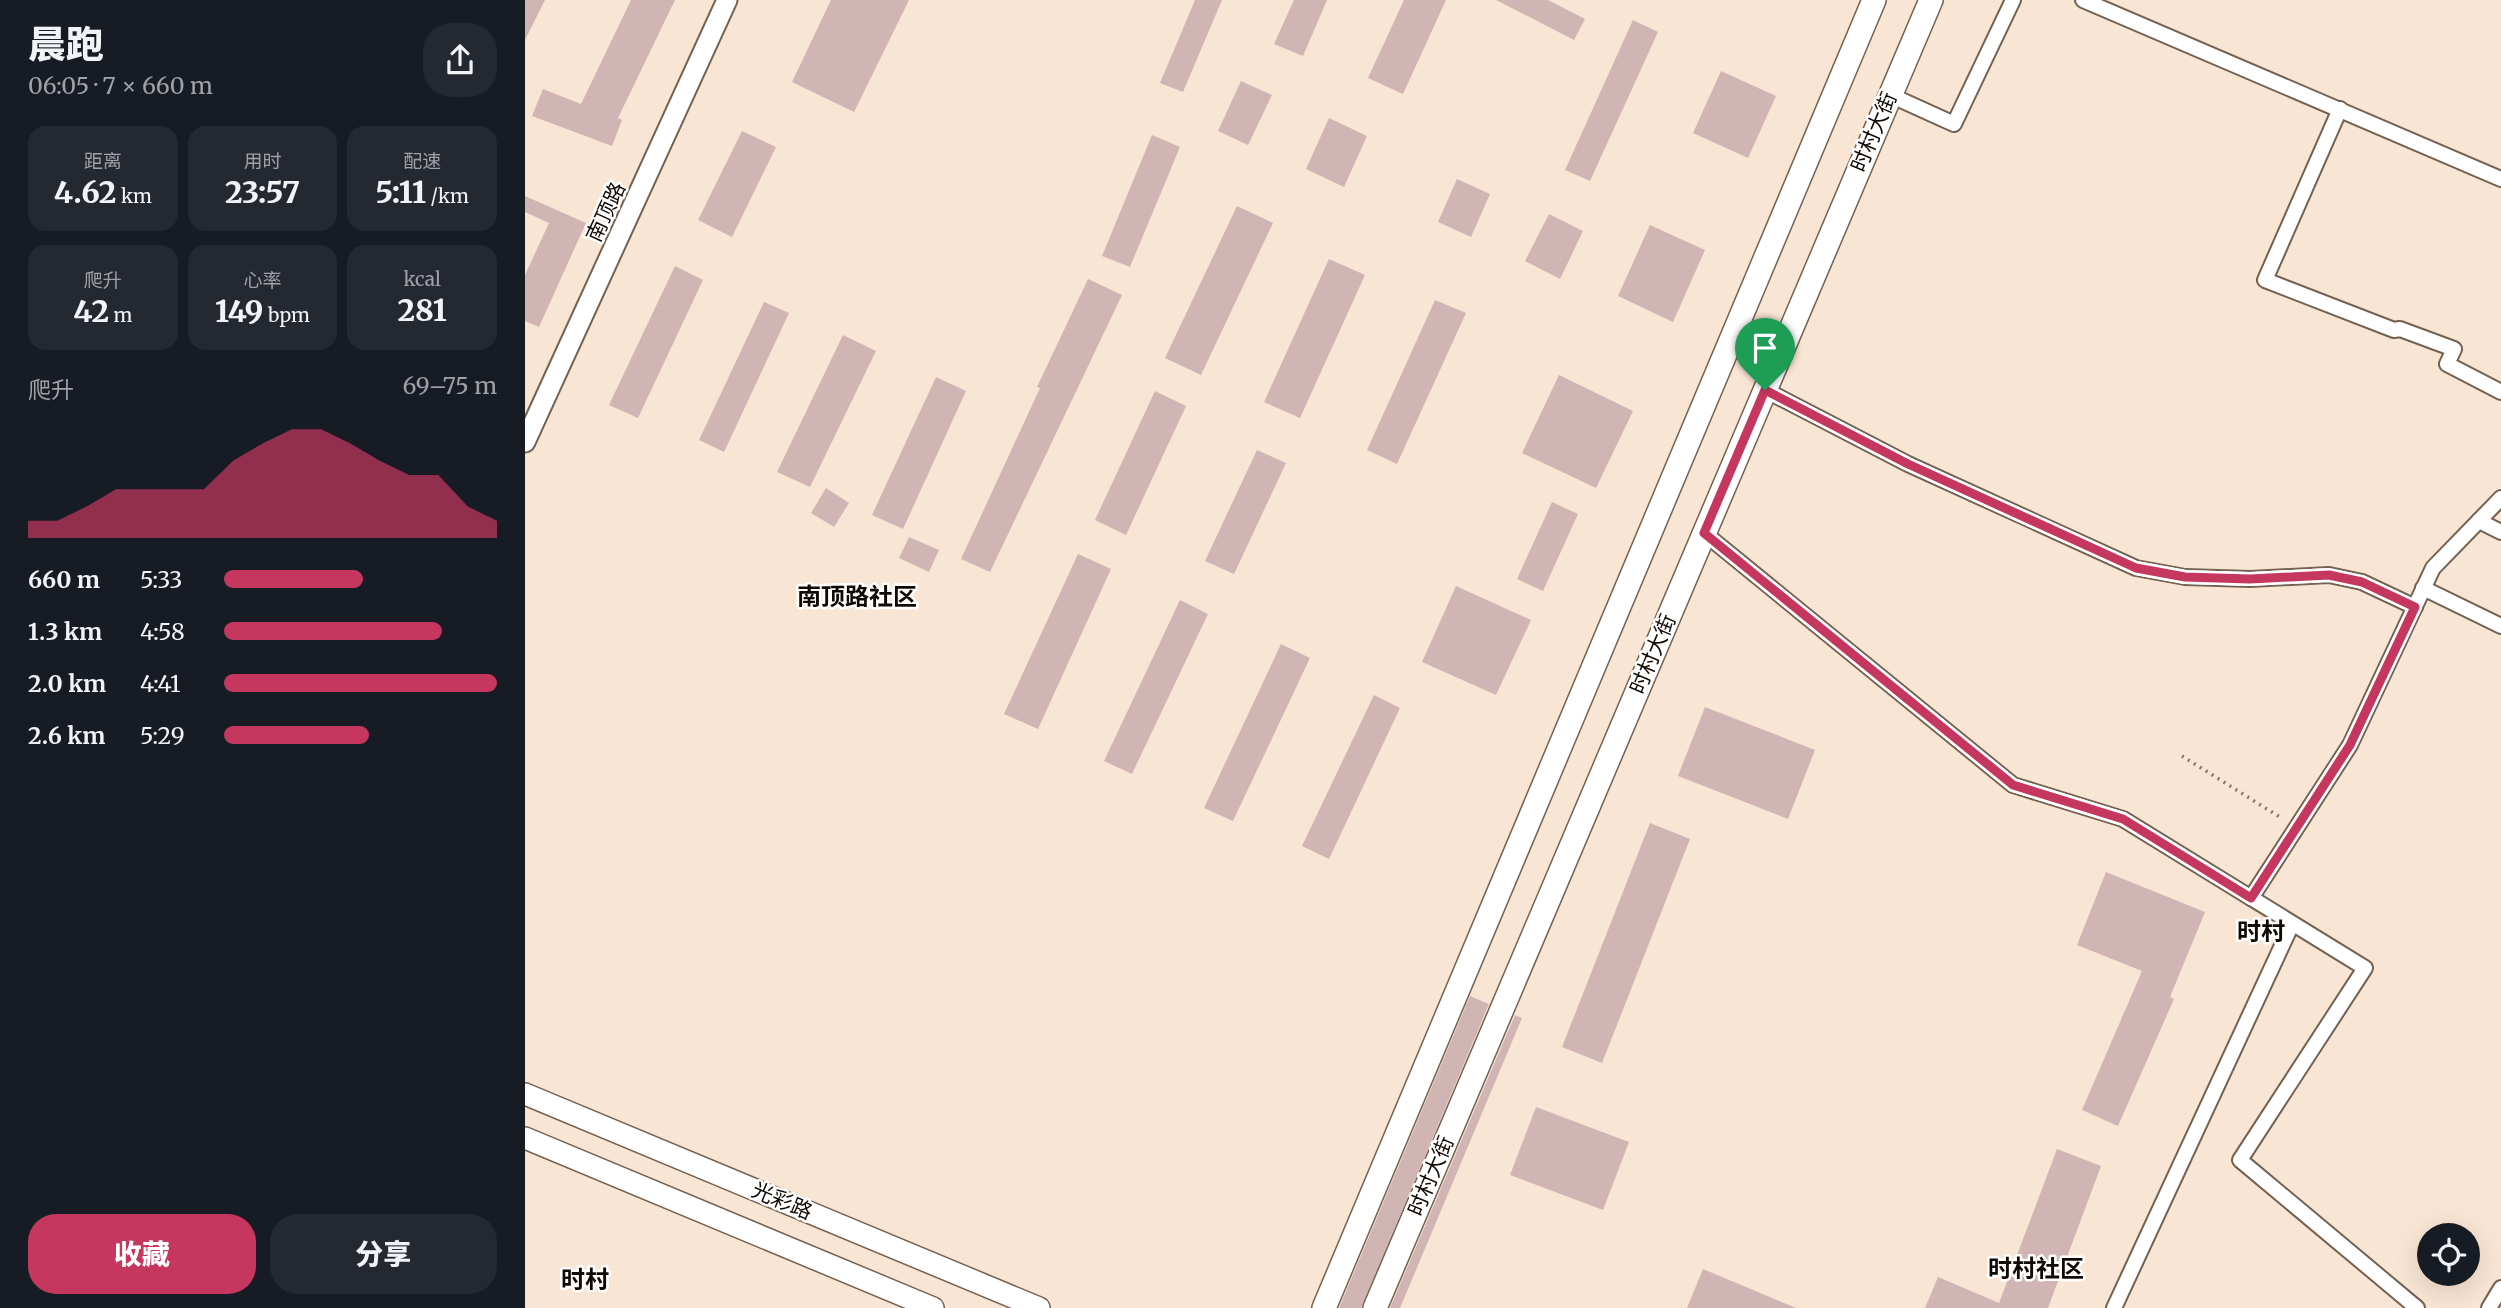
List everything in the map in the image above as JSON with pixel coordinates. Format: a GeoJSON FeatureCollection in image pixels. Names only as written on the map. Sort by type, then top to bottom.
{"type":"FeatureCollection","features":[{"type":"Feature","properties":{"kind":"main road"},"geometry":{"type":"LineString","coordinates":[[1324,1308],[1874,0]]}},
{"type":"Feature","properties":{"kind":"main road","name":"时村大街"},"geometry":{"type":"LineString","coordinates":[[1375,1308],[1931,0]]}},
{"type":"Feature","properties":{"kind":"main road","name":"光彩路"},"geometry":{"type":"LineString","coordinates":[[525,1094],[1039,1308]]}},
{"type":"Feature","properties":{"kind":"main road","name":"光彩路"},"geometry":{"type":"LineString","coordinates":[[525,1138],[933,1308]]}},
{"type":"Feature","properties":{"kind":"street","name":"南顶路"},"geometry":{"type":"LineString","coordinates":[[525,442],[727,0]]}},
{"type":"Feature","properties":{"kind":"street"},"geometry":{"type":"LineString","coordinates":[[1890,95],[1954,124],[2013,0]]}},
{"type":"Feature","properties":{"kind":"street"},"geometry":{"type":"LineString","coordinates":[[2083,0],[2501,179]]}},
{"type":"Feature","properties":{"kind":"street"},"geometry":{"type":"LineString","coordinates":[[2340,109],[2265,280],[2394,330],[2400,329],[2453,349],[2447,364],[2501,392]]}},
{"type":"Feature","properties":{"kind":"street"},"geometry":{"type":"LineString","coordinates":[[1765,390],[1908,464],[2136,568],[2185,577],[2250,579],[2329,575],[2362,582],[2415,607]]}},
{"type":"Feature","properties":{"kind":"street"},"geometry":{"type":"LineString","coordinates":[[2251,898],[2350,745],[2433,568],[2501,498]]}},
{"type":"Feature","properties":{"kind":"street"},"geometry":{"type":"LineString","coordinates":[[2479,521],[2501,532]]}},
{"type":"Feature","properties":{"kind":"street"},"geometry":{"type":"LineString","coordinates":[[1704,533],[2013,785],[2123,819],[2365,968],[2240,1160],[2417,1308]]}},
{"type":"Feature","properties":{"kind":"street"},"geometry":{"type":"LineString","coordinates":[[2423,588],[2501,626]]}},
{"type":"Feature","properties":{"kind":"street"},"geometry":{"type":"LineString","coordinates":[[2114,1308],[2293,924]]}},
{"type":"Feature","properties":{"kind":"street"},"geometry":{"type":"LineString","coordinates":[[2489,1308],[2501,1288]]}},
{"type":"Feature","properties":{"kind":"path"},"geometry":{"type":"LineString","coordinates":[[2182,756],[2297,827]]}},
{"type":"Feature","properties":{"kind":"building"},"geometry":{"type":"Polygon","coordinates":[[[525,0],[545,0],[525,40],[525,0]]]}},
{"type":"Feature","properties":{"kind":"building"},"geometry":{"type":"Polygon","coordinates":[[[631,0],[675,0],[618,118],[622,120],[612,146],[532,116],[543,89],[581,104],[631,0]]]}},
{"type":"Feature","properties":{"kind":"building"},"geometry":{"type":"Polygon","coordinates":[[[831,0],[909,0],[854,112],[792,82],[831,0]]]}},
{"type":"Feature","properties":{"kind":"building"},"geometry":{"type":"Polygon","coordinates":[[[1195,0],[1222,0],[1183,92],[1160,83],[1195,0]]]}},
{"type":"Feature","properties":{"kind":"building"},"geometry":{"type":"Polygon","coordinates":[[[1294,0],[1327,0],[1303,56],[1274,44],[1294,0]]]}},
{"type":"Feature","properties":{"kind":"building"},"geometry":{"type":"Polygon","coordinates":[[[1404,0],[1446,0],[1403,94],[1368,78],[1404,0]]]}},
{"type":"Feature","properties":{"kind":"building"},"geometry":{"type":"Polygon","coordinates":[[[1496,0],[1548,0],[1585,19],[1574,40],[1496,0]]]}},
{"type":"Feature","properties":{"kind":"building"},"geometry":{"type":"Polygon","coordinates":[[[1633,20],[1658,32],[1590,181],[1565,170],[1633,20]]]}},
{"type":"Feature","properties":{"kind":"building"},"geometry":{"type":"Polygon","coordinates":[[[1721,71],[1776,96],[1748,158],[1693,133],[1721,71]]]}},
{"type":"Feature","properties":{"kind":"building"},"geometry":{"type":"Polygon","coordinates":[[[1241,81],[1272,95],[1248,145],[1218,131],[1241,81]]]}},
{"type":"Feature","properties":{"kind":"building"},"geometry":{"type":"Polygon","coordinates":[[[1329,118],[1367,136],[1344,187],[1306,169],[1329,118]]]}},
{"type":"Feature","properties":{"kind":"building"},"geometry":{"type":"Polygon","coordinates":[[[742,131],[776,147],[732,237],[698,220],[742,131]]]}},
{"type":"Feature","properties":{"kind":"building"},"geometry":{"type":"Polygon","coordinates":[[[1152,135],[1180,147],[1130,267],[1102,256],[1152,135]]]}},
{"type":"Feature","properties":{"kind":"building"},"geometry":{"type":"Polygon","coordinates":[[[1457,179],[1490,194],[1471,237],[1438,222],[1457,179]]]}},
{"type":"Feature","properties":{"kind":"building"},"geometry":{"type":"Polygon","coordinates":[[[525,196],[586,223],[539,327],[525,321],[525,275],[549,223],[525,212],[525,196]]]}},
{"type":"Feature","properties":{"kind":"building"},"geometry":{"type":"Polygon","coordinates":[[[1237,206],[1273,223],[1201,375],[1165,358],[1237,206]]]}},
{"type":"Feature","properties":{"kind":"building"},"geometry":{"type":"Polygon","coordinates":[[[1549,214],[1583,231],[1560,279],[1525,261],[1549,214]]]}},
{"type":"Feature","properties":{"kind":"building"},"geometry":{"type":"Polygon","coordinates":[[[1650,225],[1705,250],[1673,322],[1618,296],[1650,225]]]}},
{"type":"Feature","properties":{"kind":"building"},"geometry":{"type":"Polygon","coordinates":[[[1329,259],[1365,275],[1300,418],[1264,402],[1329,259]]]}},
{"type":"Feature","properties":{"kind":"building"},"geometry":{"type":"Polygon","coordinates":[[[675,266],[703,280],[638,418],[609,405],[675,266]]]}},
{"type":"Feature","properties":{"kind":"building"},"geometry":{"type":"Polygon","coordinates":[[[1088,279],[1122,295],[990,572],[961,559],[1088,279]]]}},
{"type":"Feature","properties":{"kind":"building"},"geometry":{"type":"Polygon","coordinates":[[[1435,300],[1466,313],[1397,464],[1367,450],[1435,300]]]}},
{"type":"Feature","properties":{"kind":"building"},"geometry":{"type":"Polygon","coordinates":[[[764,302],[789,313],[724,452],[699,440],[764,302]]]}},
{"type":"Feature","properties":{"kind":"building"},"geometry":{"type":"Polygon","coordinates":[[[843,335],[876,351],[810,487],[777,472],[843,335]]]}},
{"type":"Feature","properties":{"kind":"building"},"geometry":{"type":"Polygon","coordinates":[[[1559,375],[1633,411],[1596,488],[1522,453],[1559,375]]]}},
{"type":"Feature","properties":{"kind":"building"},"geometry":{"type":"Polygon","coordinates":[[[936,377],[966,391],[903,529],[872,515],[936,377]]]}},
{"type":"Feature","properties":{"kind":"building"},"geometry":{"type":"Polygon","coordinates":[[[1155,391],[1186,406],[1126,535],[1095,520],[1155,391]]]}},
{"type":"Feature","properties":{"kind":"building"},"geometry":{"type":"Polygon","coordinates":[[[1257,450],[1286,463],[1234,574],[1205,561],[1257,450]]]}},
{"type":"Feature","properties":{"kind":"building"},"geometry":{"type":"Polygon","coordinates":[[[826,488],[849,503],[834,527],[811,513],[826,488]]]}},
{"type":"Feature","properties":{"kind":"building"},"geometry":{"type":"Polygon","coordinates":[[[1552,502],[1578,514],[1543,591],[1517,579],[1552,502]]]}},
{"type":"Feature","properties":{"kind":"building"},"geometry":{"type":"Polygon","coordinates":[[[909,537],[939,550],[929,572],[899,558],[909,537]]]}},
{"type":"Feature","properties":{"kind":"building"},"geometry":{"type":"Polygon","coordinates":[[[1078,554],[1111,569],[1038,729],[1004,714],[1078,554]]]}},
{"type":"Feature","properties":{"kind":"building"},"geometry":{"type":"Polygon","coordinates":[[[1456,586],[1531,620],[1496,695],[1422,662],[1456,586]]]}},
{"type":"Feature","properties":{"kind":"building"},"geometry":{"type":"Polygon","coordinates":[[[1180,600],[1208,614],[1132,774],[1104,761],[1180,600]]]}},
{"type":"Feature","properties":{"kind":"building"},"geometry":{"type":"Polygon","coordinates":[[[1281,644],[1310,658],[1233,821],[1204,808],[1281,644]]]}},
{"type":"Feature","properties":{"kind":"building"},"geometry":{"type":"Polygon","coordinates":[[[1374,695],[1400,708],[1329,859],[1302,846],[1374,695]]]}},
{"type":"Feature","properties":{"kind":"building"},"geometry":{"type":"Polygon","coordinates":[[[1705,707],[1815,750],[1788,819],[1678,776],[1705,707]]]}},
{"type":"Feature","properties":{"kind":"building"},"geometry":{"type":"Polygon","coordinates":[[[1650,823],[1690,839],[1602,1063],[1562,1047],[1650,823]]]}},
{"type":"Feature","properties":{"kind":"building"},"geometry":{"type":"Polygon","coordinates":[[[2106,872],[2205,912],[2170,997],[2174,999],[2118,1126],[2082,1110],[2142,971],[2077,945],[2106,872]]]}},
{"type":"Feature","properties":{"kind":"building"},"geometry":{"type":"Polygon","coordinates":[[[1470,996],[1489,1004],[1361,1308],[1339,1308],[1470,996]]]}},
{"type":"Feature","properties":{"kind":"building"},"geometry":{"type":"Polygon","coordinates":[[[1515,1015],[1522,1018],[1400,1308],[1390,1308],[1515,1015]]]}},
{"type":"Feature","properties":{"kind":"building"},"geometry":{"type":"Polygon","coordinates":[[[1536,1107],[1629,1142],[1603,1210],[1510,1175],[1536,1107]]]}},
{"type":"Feature","properties":{"kind":"building"},"geometry":{"type":"Polygon","coordinates":[[[2057,1149],[2101,1166],[2048,1308],[1925,1308],[1938,1277],[1999,1303],[2057,1149]]]}},
{"type":"Feature","properties":{"kind":"building"},"geometry":{"type":"Polygon","coordinates":[[[1703,1269],[1796,1308],[1687,1308],[1703,1269]]]}},
{"type":"Feature","properties":{"kind":"district","name":"南顶路社区"},"geometry":{"type":"Point","coordinates":[857,597]}},
{"type":"Feature","properties":{"kind":"district","name":"时村"},"geometry":{"type":"Point","coordinates":[2261,932]}},
{"type":"Feature","properties":{"kind":"district","name":"时村社区"},"geometry":{"type":"Point","coordinates":[2036,1269]}},
{"type":"Feature","properties":{"kind":"district","name":"时村"},"geometry":{"type":"Point","coordinates":[585,1280]}},
{"type":"Feature","properties":{"kind":"route"},"geometry":{"type":"LineString","coordinates":[[1765,390],[1908,464],[2136,568],[2185,577],[2250,579],[2329,575],[2362,582],[2415,607],[2350,745],[2251,898],[2123,819],[2013,785],[1704,533],[1765,390]]}}]}
